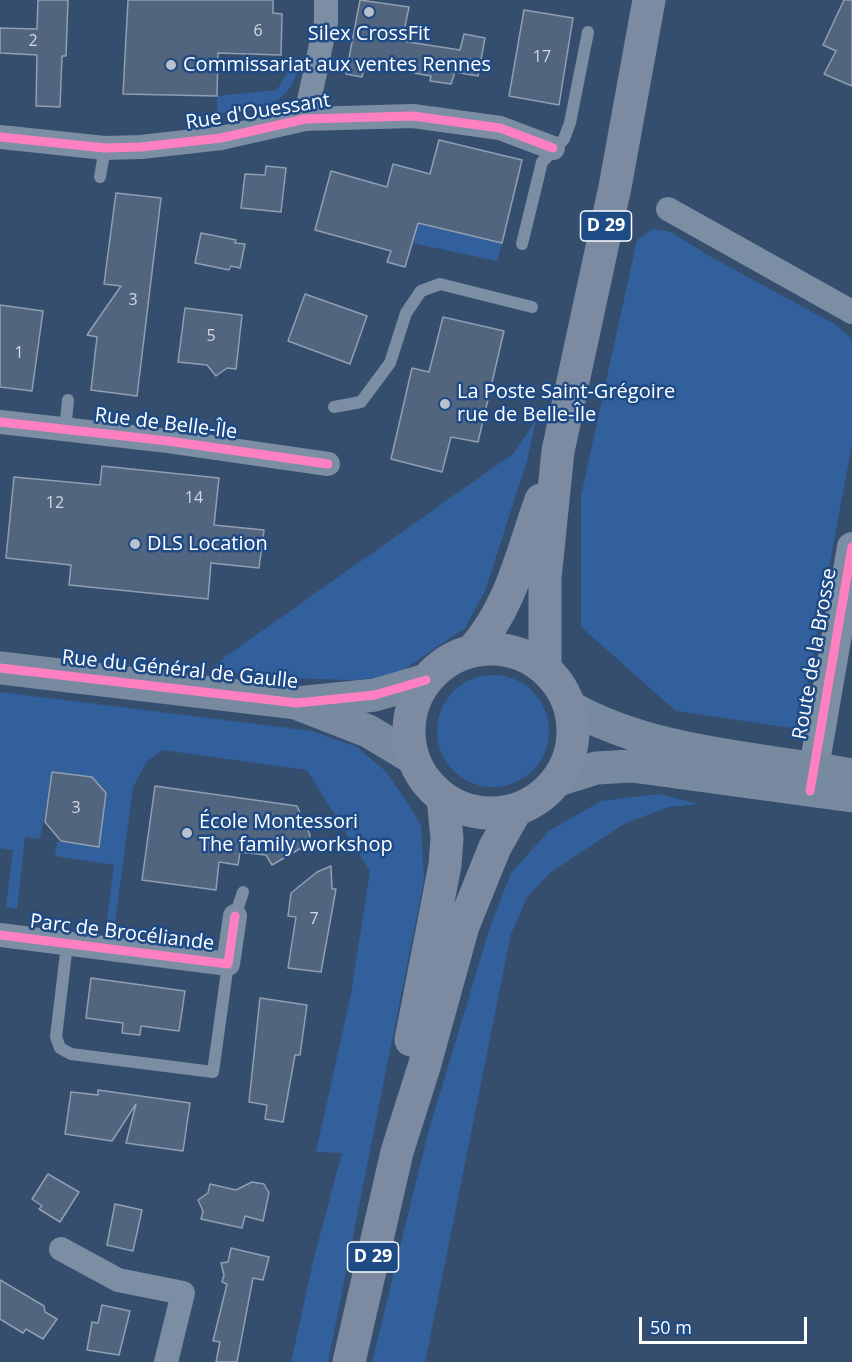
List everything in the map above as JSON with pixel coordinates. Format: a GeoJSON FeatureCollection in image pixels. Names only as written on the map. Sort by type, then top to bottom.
{"type":"FeatureCollection","features":[{"type":"Feature","properties":{"kind":"main road","name":"D 29"},"geometry":{"type":"LineString","coordinates":[[546,668],[544,596],[558,451],[617,175],[649,0]]}},
{"type":"Feature","properties":{"kind":"main road","name":"D 29"},"geometry":{"type":"LineString","coordinates":[[473,650],[495,622],[507,600],[558,451]]}},
{"type":"Feature","properties":{"kind":"main road"},"geometry":{"type":"LineString","coordinates":[[492,648],[530,657],[546,668],[556,679],[570,707],[574,726],[567,763],[558,780],[532,803],[516,810],[497,813],[478,812],[460,807],[443,798],[426,780],[413,758],[409,738],[410,717],[415,698],[426,680],[447,662],[473,650],[492,648]]}},
{"type":"Feature","properties":{"kind":"main road","name":"Rue du Général de Gaulle"},"geometry":{"type":"LineString","coordinates":[[0,668],[297,703],[375,695],[426,680]]}},
{"type":"Feature","properties":{"kind":"main road","name":"Rue du Général de Gaulle"},"geometry":{"type":"LineString","coordinates":[[297,703],[368,732],[413,758]]}},
{"type":"Feature","properties":{"kind":"main road"},"geometry":{"type":"LineString","coordinates":[[570,707],[599,722],[665,743],[812,779],[852,796]]}},
{"type":"Feature","properties":{"kind":"main road"},"geometry":{"type":"LineString","coordinates":[[558,780],[596,768],[632,766],[812,779],[852,775]]}},
{"type":"Feature","properties":{"kind":"main road","name":"D 29"},"geometry":{"type":"LineString","coordinates":[[397,1152],[405,1066],[446,865],[447,838],[443,798]]}},
{"type":"Feature","properties":{"kind":"main road","name":"D 29"},"geometry":{"type":"LineString","coordinates":[[349,1362],[397,1152],[424,1067],[463,926],[495,847],[516,810]]}},
{"type":"Feature","properties":{"kind":"street"},"geometry":{"type":"LineString","coordinates":[[306,119],[326,22],[326,0]]}},
{"type":"Feature","properties":{"kind":"street","name":"Rue d'Ouessant"},"geometry":{"type":"LineString","coordinates":[[0,137],[105,148],[221,138],[306,119],[403,116],[449,119],[500,128],[553,148]]}},
{"type":"Feature","properties":{"kind":"street"},"geometry":{"type":"LineString","coordinates":[[668,209],[852,312]]}},
{"type":"Feature","properties":{"kind":"street","name":"Rue de Belle-Île"},"geometry":{"type":"LineString","coordinates":[[0,422],[328,464]]}},
{"type":"Feature","properties":{"kind":"street","name":"Route de la Brosse"},"geometry":{"type":"LineString","coordinates":[[812,779],[852,547]]}},
{"type":"Feature","properties":{"kind":"street","name":"Parc de Brocéliande"},"geometry":{"type":"LineString","coordinates":[[0,935],[228,964],[235,916]]}},
{"type":"Feature","properties":{"kind":"street"},"geometry":{"type":"LineString","coordinates":[[61,1249],[118,1280],[183,1293],[166,1362]]}},
{"type":"Feature","properties":{"kind":"lane"},"geometry":{"type":"LineString","coordinates":[[522,244],[542,162],[564,139],[570,123],[588,32]]}},
{"type":"Feature","properties":{"kind":"lane"},"geometry":{"type":"LineString","coordinates":[[100,177],[105,148]]}},
{"type":"Feature","properties":{"kind":"lane"},"geometry":{"type":"LineString","coordinates":[[334,407],[361,402],[390,363],[406,313],[421,291],[440,284],[532,307]]}},
{"type":"Feature","properties":{"kind":"lane"},"geometry":{"type":"LineString","coordinates":[[65,430],[68,400]]}},
{"type":"Feature","properties":{"kind":"lane"},"geometry":{"type":"LineString","coordinates":[[235,916],[243,892]]}},
{"type":"Feature","properties":{"kind":"lane"},"geometry":{"type":"LineString","coordinates":[[67,944],[56,1037],[60,1048],[71,1054],[213,1072],[228,964]]}},
{"type":"Feature","properties":{"kind":"shaded area"},"geometry":{"type":"Polygon","coordinates":[[[300,60],[290,88],[281,97],[259,108],[217,113],[217,96],[277,90],[294,62],[300,60]]]}},
{"type":"Feature","properties":{"kind":"shaded area"},"geometry":{"type":"Polygon","coordinates":[[[432,166],[449,170],[436,227],[502,243],[497,261],[413,243],[432,166]]]}},
{"type":"Feature","properties":{"kind":"shaded area"},"geometry":{"type":"Polygon","coordinates":[[[653,229],[671,232],[711,257],[836,325],[852,339],[852,444],[799,729],[676,711],[581,627],[581,496],[637,240],[653,229]]]}},
{"type":"Feature","properties":{"kind":"shaded area"},"geometry":{"type":"Polygon","coordinates":[[[536,420],[527,461],[485,591],[465,628],[403,670],[375,678],[354,680],[286,678],[210,670],[225,657],[514,453],[536,420]]]}},
{"type":"Feature","properties":{"kind":"shaded area"},"geometry":{"type":"Polygon","coordinates":[[[493,675],[515,679],[533,691],[545,709],[549,731],[545,753],[533,771],[515,783],[493,787],[471,783],[453,771],[441,753],[437,731],[441,709],[453,691],[471,679],[493,675]]]}},
{"type":"Feature","properties":{"kind":"shaded area"},"geometry":{"type":"Polygon","coordinates":[[[0,692],[312,731],[357,747],[384,770],[421,825],[424,880],[328,1362],[291,1362],[314,1258],[342,1153],[316,1152],[351,994],[370,871],[307,770],[163,750],[147,761],[133,787],[115,922],[107,920],[114,865],[55,856],[57,842],[99,846],[106,793],[92,777],[52,772],[40,839],[25,837],[17,909],[6,907],[13,850],[0,848],[0,692]]]}},
{"type":"Feature","properties":{"kind":"shaded area"},"geometry":{"type":"Polygon","coordinates":[[[659,794],[698,804],[668,807],[624,824],[551,872],[527,897],[511,934],[425,1362],[372,1362],[428,1133],[490,927],[511,873],[549,831],[601,801],[659,794]]]}},
{"type":"Feature","properties":{"kind":"building"},"geometry":{"type":"Polygon","coordinates":[[[38,0],[68,0],[66,56],[62,56],[60,107],[36,106],[37,55],[0,53],[0,28],[37,29],[38,0]]]}},
{"type":"Feature","properties":{"kind":"building","name":"Commissariat aux ventes Rennes"},"geometry":{"type":"Polygon","coordinates":[[[128,0],[273,0],[273,13],[282,14],[281,55],[218,53],[217,96],[123,94],[128,0]]]}},
{"type":"Feature","properties":{"kind":"building"},"geometry":{"type":"Polygon","coordinates":[[[360,0],[409,7],[402,41],[460,50],[464,34],[485,38],[478,76],[455,72],[451,84],[430,81],[431,76],[414,73],[415,70],[366,61],[362,77],[346,74],[360,0]]]}},
{"type":"Feature","properties":{"kind":"building"},"geometry":{"type":"Polygon","coordinates":[[[844,0],[852,0],[852,86],[824,74],[836,51],[823,45],[844,0]]]}},
{"type":"Feature","properties":{"kind":"building"},"geometry":{"type":"Polygon","coordinates":[[[524,10],[573,18],[559,105],[509,96],[524,10]]]}},
{"type":"Feature","properties":{"kind":"building"},"geometry":{"type":"Polygon","coordinates":[[[439,140],[522,160],[502,243],[418,223],[405,267],[387,262],[391,251],[315,230],[331,171],[387,187],[393,164],[430,174],[439,140]]]}},
{"type":"Feature","properties":{"kind":"building"},"geometry":{"type":"Polygon","coordinates":[[[266,166],[286,168],[281,212],[241,208],[245,174],[265,175],[266,166]]]}},
{"type":"Feature","properties":{"kind":"building"},"geometry":{"type":"Polygon","coordinates":[[[116,193],[161,198],[137,396],[91,390],[97,337],[87,335],[121,286],[104,284],[116,193]]]}},
{"type":"Feature","properties":{"kind":"building"},"geometry":{"type":"Polygon","coordinates":[[[201,233],[245,244],[240,268],[231,266],[229,270],[195,263],[201,233]]]}},
{"type":"Feature","properties":{"kind":"building"},"geometry":{"type":"Polygon","coordinates":[[[305,294],[367,316],[350,364],[288,341],[305,294]]]}},
{"type":"Feature","properties":{"kind":"building"},"geometry":{"type":"Polygon","coordinates":[[[0,305],[43,311],[32,391],[0,387],[0,305]]]}},
{"type":"Feature","properties":{"kind":"building"},"geometry":{"type":"Polygon","coordinates":[[[185,308],[242,315],[236,369],[227,368],[216,376],[207,365],[178,362],[185,308]]]}},
{"type":"Feature","properties":{"kind":"building","name":"La Poste Saint-Grégoire rue de Belle-Île"},"geometry":{"type":"Polygon","coordinates":[[[443,317],[504,331],[478,442],[451,437],[442,472],[391,459],[412,368],[429,372],[443,317]]]}},
{"type":"Feature","properties":{"kind":"building","name":"DLS Location"},"geometry":{"type":"Polygon","coordinates":[[[102,466],[219,478],[214,525],[264,530],[259,568],[211,563],[208,599],[69,585],[71,565],[6,558],[14,477],[100,485],[102,466]]]}},
{"type":"Feature","properties":{"kind":"building"},"geometry":{"type":"Polygon","coordinates":[[[52,772],[92,777],[106,793],[99,847],[61,841],[45,822],[52,772]]]}},
{"type":"Feature","properties":{"kind":"building"},"geometry":{"type":"Polygon","coordinates":[[[155,786],[297,806],[310,835],[308,844],[272,865],[266,855],[240,852],[238,865],[219,862],[216,890],[142,880],[155,786]]]}},
{"type":"Feature","properties":{"kind":"building"},"geometry":{"type":"Polygon","coordinates":[[[331,866],[332,889],[336,889],[321,972],[288,968],[296,917],[288,916],[291,893],[317,872],[331,866]]]}},
{"type":"Feature","properties":{"kind":"building"},"geometry":{"type":"Polygon","coordinates":[[[91,978],[185,991],[179,1031],[141,1026],[140,1035],[122,1033],[123,1023],[86,1018],[91,978]]]}},
{"type":"Feature","properties":{"kind":"building"},"geometry":{"type":"Polygon","coordinates":[[[260,998],[307,1005],[300,1055],[295,1055],[283,1122],[265,1119],[267,1105],[249,1102],[260,998]]]}},
{"type":"Feature","properties":{"kind":"building"},"geometry":{"type":"Polygon","coordinates":[[[98,1090],[190,1103],[183,1151],[126,1143],[136,1104],[112,1141],[65,1134],[71,1092],[98,1095],[98,1090]]]}},
{"type":"Feature","properties":{"kind":"building"},"geometry":{"type":"Polygon","coordinates":[[[48,1174],[79,1192],[60,1222],[39,1209],[42,1206],[32,1199],[48,1174]]]}},
{"type":"Feature","properties":{"kind":"building"},"geometry":{"type":"Polygon","coordinates":[[[252,1182],[264,1184],[269,1193],[263,1221],[245,1216],[242,1228],[201,1219],[203,1211],[198,1200],[208,1193],[210,1184],[236,1190],[252,1182]]]}},
{"type":"Feature","properties":{"kind":"building"},"geometry":{"type":"Polygon","coordinates":[[[115,1204],[142,1210],[133,1251],[107,1245],[115,1204]]]}},
{"type":"Feature","properties":{"kind":"building"},"geometry":{"type":"Polygon","coordinates":[[[231,1248],[269,1257],[263,1280],[253,1278],[237,1362],[216,1362],[220,1342],[213,1341],[227,1284],[222,1282],[224,1275],[221,1263],[228,1262],[231,1248]]]}},
{"type":"Feature","properties":{"kind":"building"},"geometry":{"type":"Polygon","coordinates":[[[0,1280],[44,1306],[45,1312],[57,1319],[43,1339],[26,1329],[23,1333],[0,1319],[0,1280]]]}},
{"type":"Feature","properties":{"kind":"building"},"geometry":{"type":"Polygon","coordinates":[[[102,1305],[130,1311],[119,1355],[87,1350],[92,1322],[98,1323],[102,1305]]]}},
{"type":"Feature","properties":{"kind":"cycle path"},"geometry":{"type":"LineString","coordinates":[[0,137],[105,148],[141,147],[221,138],[305,119],[413,116],[500,128],[553,148]]}},
{"type":"Feature","properties":{"kind":"cycle path"},"geometry":{"type":"LineString","coordinates":[[0,422],[168,441],[328,464]]}},
{"type":"Feature","properties":{"kind":"cycle path"},"geometry":{"type":"LineString","coordinates":[[810,791],[852,547]]}},
{"type":"Feature","properties":{"kind":"cycle path"},"geometry":{"type":"LineString","coordinates":[[0,668],[297,703],[375,695],[426,680]]}},
{"type":"Feature","properties":{"kind":"cycle path"},"geometry":{"type":"LineString","coordinates":[[0,935],[228,964],[235,916]]}},
{"type":"Feature","properties":{"kind":"place","name":"Silex CrossFit"},"geometry":{"type":"Point","coordinates":[369,12]}},
{"type":"Feature","properties":{"kind":"place","name":"Commissariat aux ventes Rennes"},"geometry":{"type":"Point","coordinates":[171,65]}},
{"type":"Feature","properties":{"kind":"place","name":"La Poste Saint-Grégoire rue de Belle-Île"},"geometry":{"type":"Point","coordinates":[445,404]}},
{"type":"Feature","properties":{"kind":"place","name":"DLS Location"},"geometry":{"type":"Point","coordinates":[135,544]}},
{"type":"Feature","properties":{"kind":"place","name":"École Montessori The family workshop"},"geometry":{"type":"Point","coordinates":[187,833]}}]}
